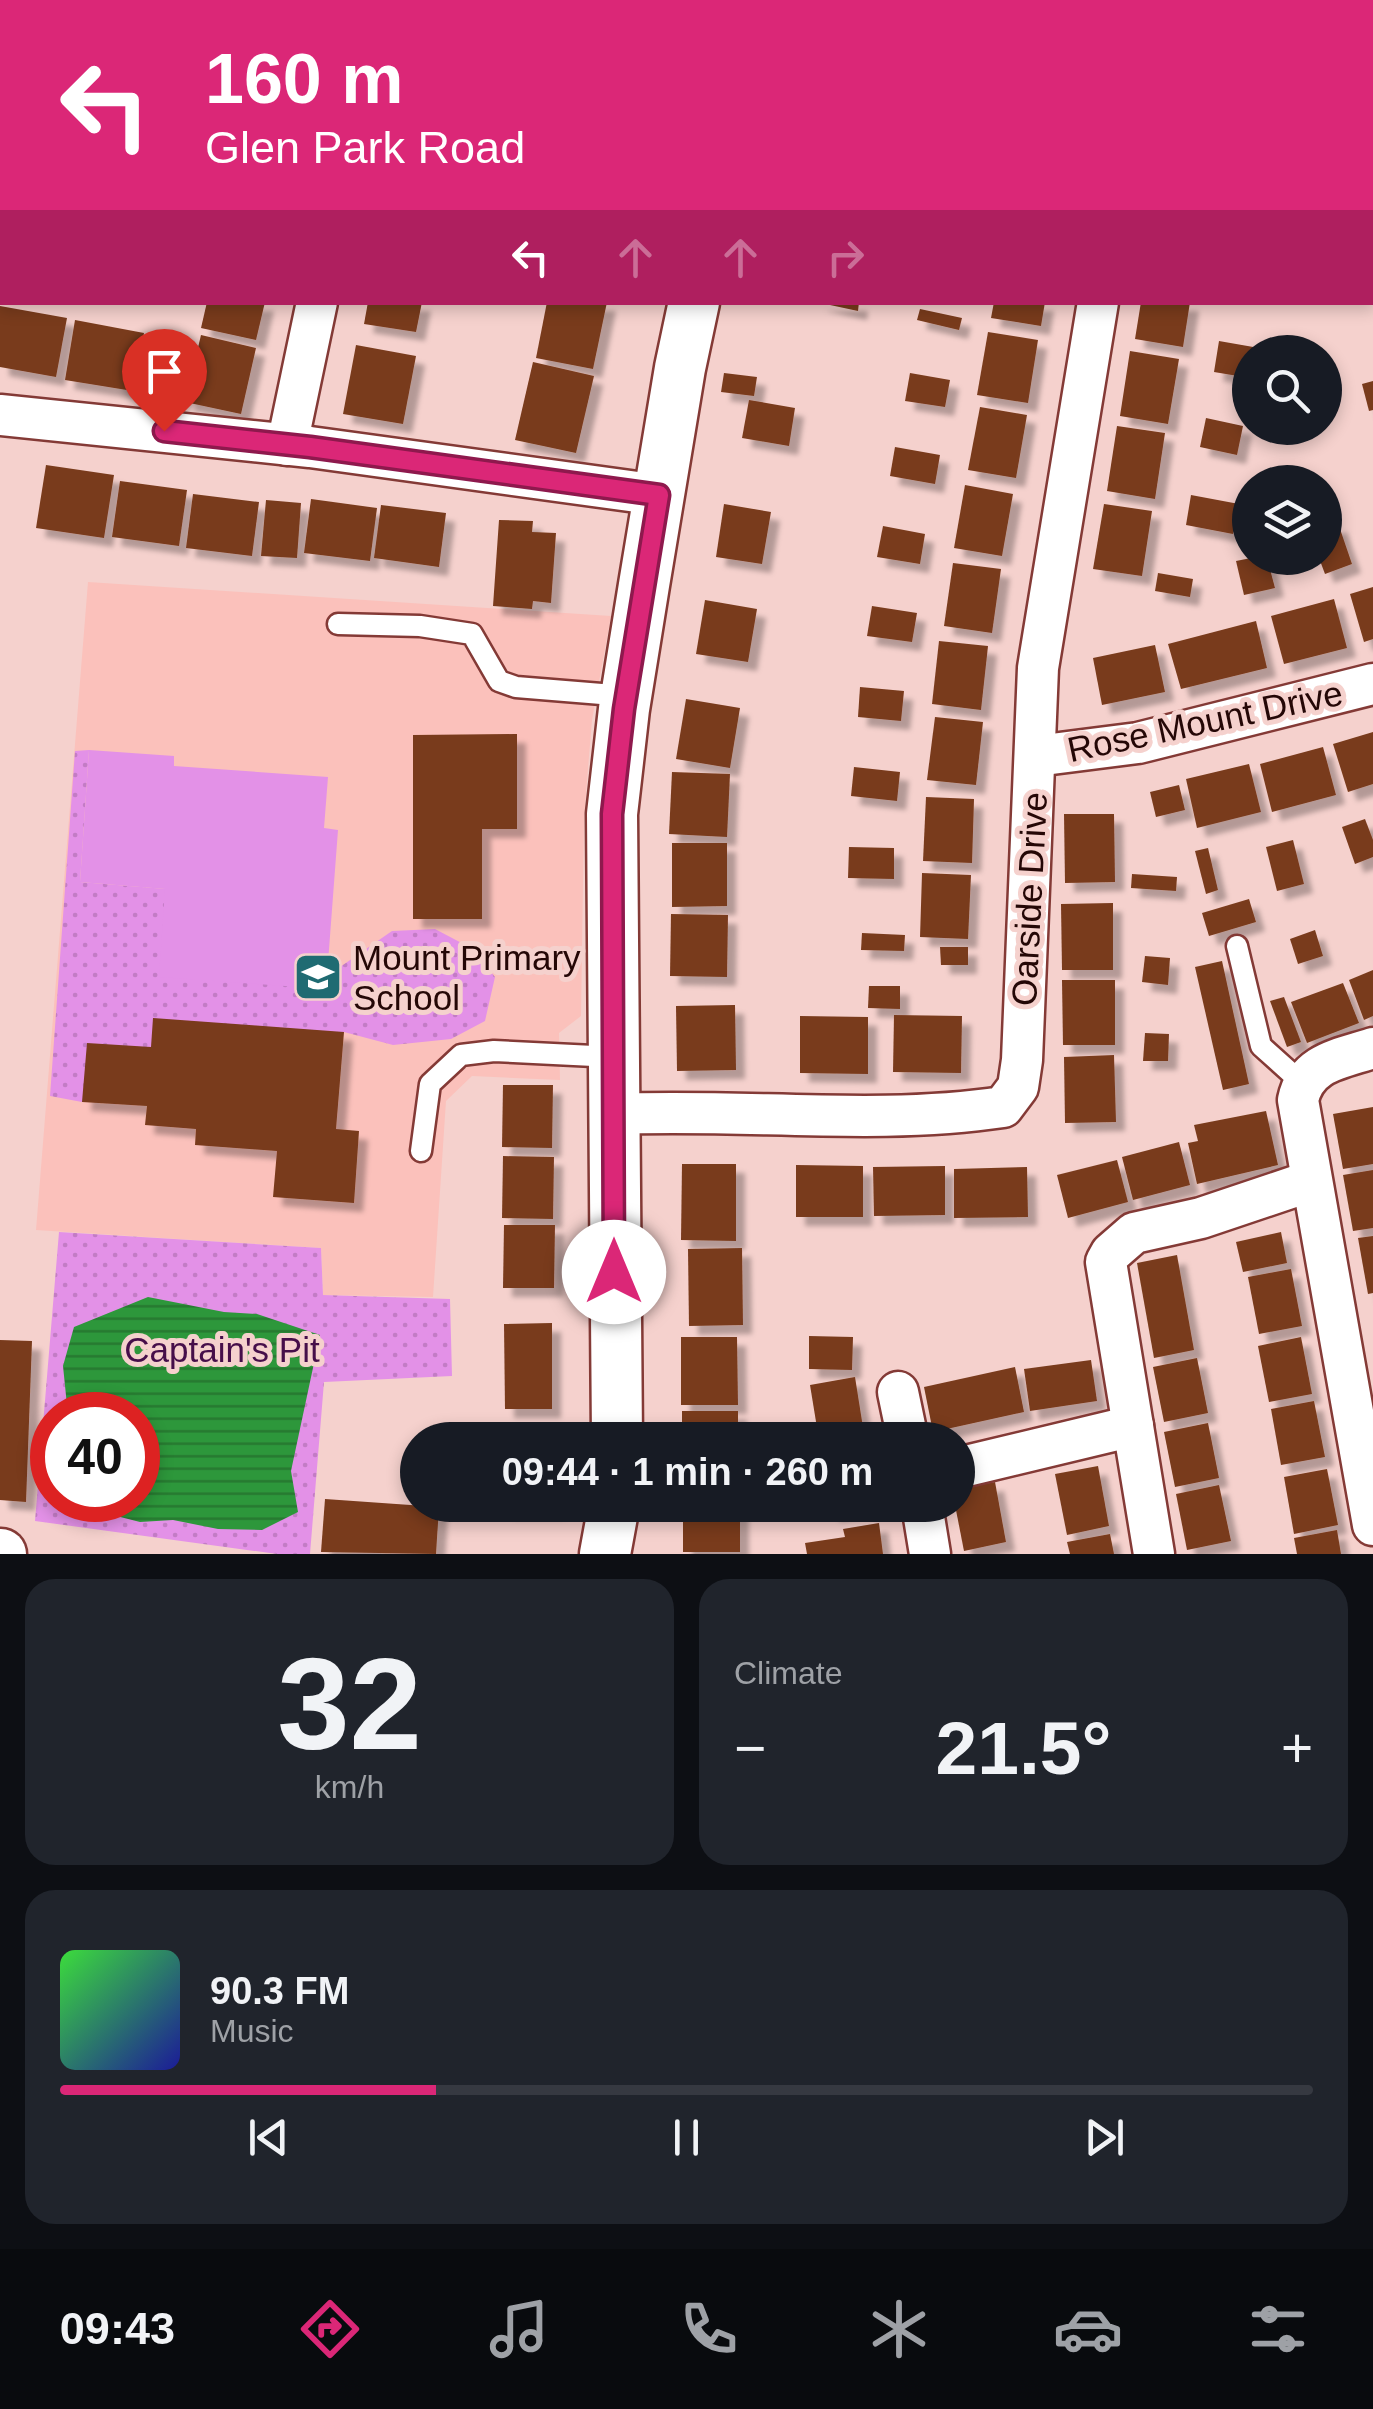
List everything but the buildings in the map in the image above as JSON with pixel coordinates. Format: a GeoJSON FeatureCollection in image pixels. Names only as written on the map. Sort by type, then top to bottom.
{"type":"FeatureCollection","features":[{"type":"Feature","properties":{"kind":"street"},"geometry":{"type":"LineString","coordinates":[[287,445],[315,305]]}},
{"type":"Feature","properties":{"kind":"street"},"geometry":{"type":"LineString","coordinates":[[616,1422],[612,814],[626,696],[693,305]]}},
{"type":"Feature","properties":{"kind":"street","name":"Oarside Drive"},"geometry":{"type":"LineString","coordinates":[[614,1114],[971,1112],[1003,1107],[1018,1086],[1038,668],[1098,305]]}},
{"type":"Feature","properties":{"kind":"street"},"geometry":{"type":"LineString","coordinates":[[0,415],[287,445],[659,495]]}},
{"type":"Feature","properties":{"kind":"street","name":"Rose Mount Drive"},"geometry":{"type":"LineString","coordinates":[[1036,756],[1138,743],[1373,684]]}},
{"type":"Feature","properties":{"kind":"street"},"geometry":{"type":"LineString","coordinates":[[1373,1048],[1309,1072],[1298,1100],[1373,1525]]}},
{"type":"Feature","properties":{"kind":"street"},"geometry":{"type":"LineString","coordinates":[[1154,1554],[1106,1262],[1111,1252],[1134,1233],[1201,1218],[1310,1181]]}},
{"type":"Feature","properties":{"kind":"street"},"geometry":{"type":"LineString","coordinates":[[898,1392],[904,1422]]}},
{"type":"Feature","properties":{"kind":"street"},"geometry":{"type":"LineString","coordinates":[[975,1464],[1134,1426]]}},
{"type":"Feature","properties":{"kind":"street"},"geometry":{"type":"LineString","coordinates":[[604,1554],[611,1522]]}},
{"type":"Feature","properties":{"kind":"street"},"geometry":{"type":"LineString","coordinates":[[925,1522],[930,1554]]}},
{"type":"Feature","properties":{"kind":"lane"},"geometry":{"type":"LineString","coordinates":[[338,624],[420,626],[472,634],[499,681],[516,687],[626,696]]}},
{"type":"Feature","properties":{"kind":"lane"},"geometry":{"type":"LineString","coordinates":[[1237,946],[1261,1046],[1302,1082]]}},
{"type":"Feature","properties":{"kind":"lane"},"geometry":{"type":"LineString","coordinates":[[420,1152],[430,1084],[461,1055],[494,1051],[614,1057]]}},
{"type":"Feature","properties":{"kind":"shaded area","name":"Mount Primary School"},"geometry":{"type":"Polygon","coordinates":[[[88,582],[611,616],[592,720],[584,818],[581,1016],[559,1033],[560,1080],[472,1076],[446,1101],[433,1297],[323,1295],[321,1248],[36,1230],[88,582]]]}},
{"type":"Feature","properties":{"kind":"shaded area"},"geometry":{"type":"Polygon","coordinates":[[[148,1297],[224,1312],[257,1314],[320,1335],[291,1471],[298,1512],[262,1530],[160,1521],[160,1392],[66,1392],[63,1366],[74,1327],[148,1297]]]}},
{"type":"Feature","properties":{"kind":"green space"},"geometry":{"type":"Polygon","coordinates":[[[89,750],[80,882],[166,889],[326,989],[327,976],[392,931],[435,929],[473,949],[495,977],[485,1021],[451,1039],[393,1045],[344,1032],[151,1047],[82,1102],[50,1096],[75,751],[89,750]]]}},
{"type":"Feature","properties":{"kind":"green space"},"geometry":{"type":"Polygon","coordinates":[[[89,750],[174,756],[174,766],[328,777],[324,828],[338,830],[326,989],[159,977],[165,889],[80,882],[89,750]]]}},
{"type":"Feature","properties":{"kind":"green space","name":"Captain's Pit"},"geometry":{"type":"Polygon","coordinates":[[[59,1232],[321,1248],[323,1295],[450,1299],[452,1376],[324,1382],[310,1554],[277,1554],[42,1522],[160,1522],[160,1392],[46,1392],[59,1232]]]}},
{"type":"Feature","properties":{"kind":"place","name":"Mount Primary School"},"geometry":{"type":"Point","coordinates":[318,977]}},
{"type":"Feature","properties":{"kind":"route"},"geometry":{"type":"LineString","coordinates":[[164,431],[659,495],[624,709],[612,814],[614,1272]]}}]}
